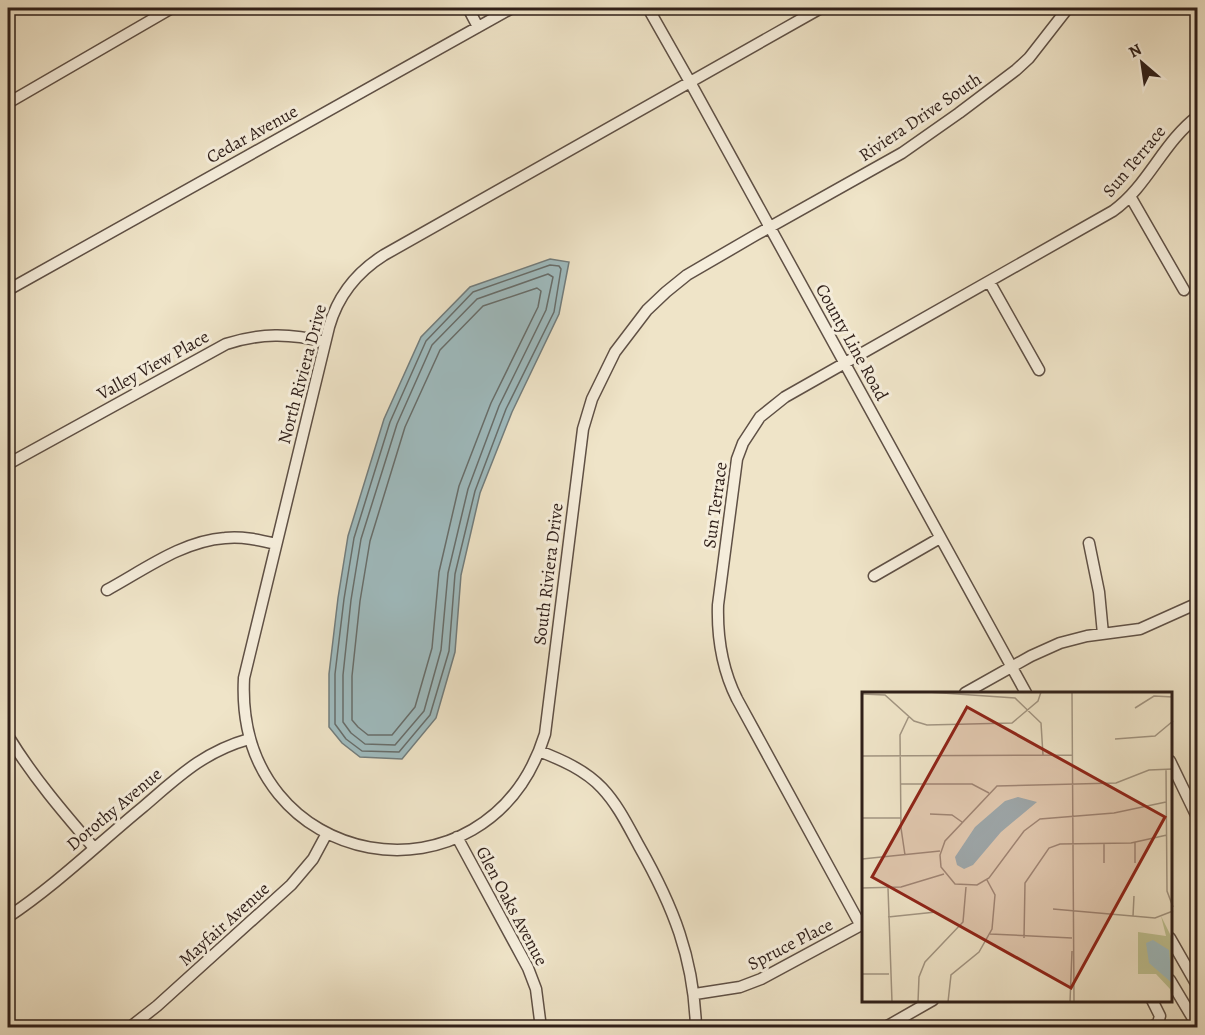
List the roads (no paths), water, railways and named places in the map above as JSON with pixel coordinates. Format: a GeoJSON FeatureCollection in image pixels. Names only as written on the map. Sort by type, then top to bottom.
{"type":"FeatureCollection","features":[{"type":"Feature","properties":{"kind":"street"},"geometry":{"type":"LineString","coordinates":[[8,103],[172,8]]}},
{"type":"Feature","properties":{"kind":"street"},"geometry":{"type":"LineString","coordinates":[[468,8],[478,27]]}},
{"type":"Feature","properties":{"kind":"street","name":"Cedar Avenue"},"geometry":{"type":"LineString","coordinates":[[8,290],[512,8]]}},
{"type":"Feature","properties":{"kind":"street","name":"County Line Road"},"geometry":{"type":"LineString","coordinates":[[648,8],[1025,692]]}},
{"type":"Feature","properties":{"kind":"street","name":"North Riviera Drive"},"geometry":{"type":"LineString","coordinates":[[327,833],[292,809],[265,776],[249,739],[244,718],[244,678],[325,342],[338,302],[357,275],[370,264],[821,8]]}},
{"type":"Feature","properties":{"kind":"street","name":"Riviera Drive South"},"geometry":{"type":"LineString","coordinates":[[770,226],[887,162],[959,113],[1029,58],[1068,8]]}},
{"type":"Feature","properties":{"kind":"street","name":"Sun Terrace"},"geometry":{"type":"LineString","coordinates":[[862,925],[730,686],[719,647],[717,627],[735,472],[742,443],[760,417],[772,405],[990,283],[1096,222],[1122,204],[1178,134],[1197,116]]}},
{"type":"Feature","properties":{"kind":"street"},"geometry":{"type":"LineString","coordinates":[[1130,196],[1184,290]]}},
{"type":"Feature","properties":{"kind":"street","name":"South Riviera Drive"},"geometry":{"type":"LineString","coordinates":[[327,833],[362,846],[393,850],[423,848],[457,837],[492,816],[521,786],[539,751],[548,715],[580,446],[592,399],[602,375],[630,330],[666,292],[687,275],[770,226]]}},
{"type":"Feature","properties":{"kind":"street"},"geometry":{"type":"LineString","coordinates":[[990,283],[1038,370]]}},
{"type":"Feature","properties":{"kind":"street","name":"Valley View Place"},"geometry":{"type":"LineString","coordinates":[[8,465],[226,344],[245,338],[282,334],[325,342]]}},
{"type":"Feature","properties":{"kind":"street"},"geometry":{"type":"LineString","coordinates":[[107,590],[178,551],[209,540],[244,537],[276,544]]}},
{"type":"Feature","properties":{"kind":"street"},"geometry":{"type":"LineString","coordinates":[[874,576],[940,538]]}},
{"type":"Feature","properties":{"kind":"street"},"geometry":{"type":"LineString","coordinates":[[1089,543],[1099,592],[1103,634]]}},
{"type":"Feature","properties":{"kind":"street"},"geometry":{"type":"LineString","coordinates":[[967,692],[1060,643],[1140,629],[1197,603]]}},
{"type":"Feature","properties":{"kind":"street"},"geometry":{"type":"LineString","coordinates":[[8,736],[37,780],[94,848]]}},
{"type":"Feature","properties":{"kind":"street","name":"Dorothy Avenue"},"geometry":{"type":"LineString","coordinates":[[8,917],[206,756],[221,748],[249,739]]}},
{"type":"Feature","properties":{"kind":"street"},"geometry":{"type":"LineString","coordinates":[[539,751],[570,764],[586,774],[601,787],[624,818],[672,909],[690,964],[695,994],[696,1028]]}},
{"type":"Feature","properties":{"kind":"street"},"geometry":{"type":"LineString","coordinates":[[1172,765],[1197,819]]}},
{"type":"Feature","properties":{"kind":"street","name":"Mayfair Avenue"},"geometry":{"type":"LineString","coordinates":[[129,1028],[157,1006],[291,885],[313,859],[327,833]]}},
{"type":"Feature","properties":{"kind":"street","name":"Glen Oaks Avenue"},"geometry":{"type":"LineString","coordinates":[[457,837],[528,968],[536,989],[541,1028]]}},
{"type":"Feature","properties":{"kind":"street","name":"Spruce Place"},"geometry":{"type":"LineString","coordinates":[[695,994],[740,987],[761,979],[862,925]]}},
{"type":"Feature","properties":{"kind":"street"},"geometry":{"type":"LineString","coordinates":[[1172,942],[1197,987]]}},
{"type":"Feature","properties":{"kind":"street"},"geometry":{"type":"LineString","coordinates":[[1172,983],[1197,1027]]}},
{"type":"Feature","properties":{"kind":"street"},"geometry":{"type":"LineString","coordinates":[[884,1028],[930,1002]]}},
{"type":"Feature","properties":{"kind":"street"},"geometry":{"type":"LineString","coordinates":[[1150,1028],[1158,1023],[1161,1016],[1153,1002]]}},
{"type":"Feature","properties":{"kind":"water"},"geometry":{"type":"Polygon","coordinates":[[[550,259],[569,262],[559,314],[512,412],[480,493],[461,575],[455,652],[436,718],[402,759],[360,757],[342,743],[329,727],[329,674],[348,536],[384,419],[421,337],[470,287],[550,259]]]}}]}
